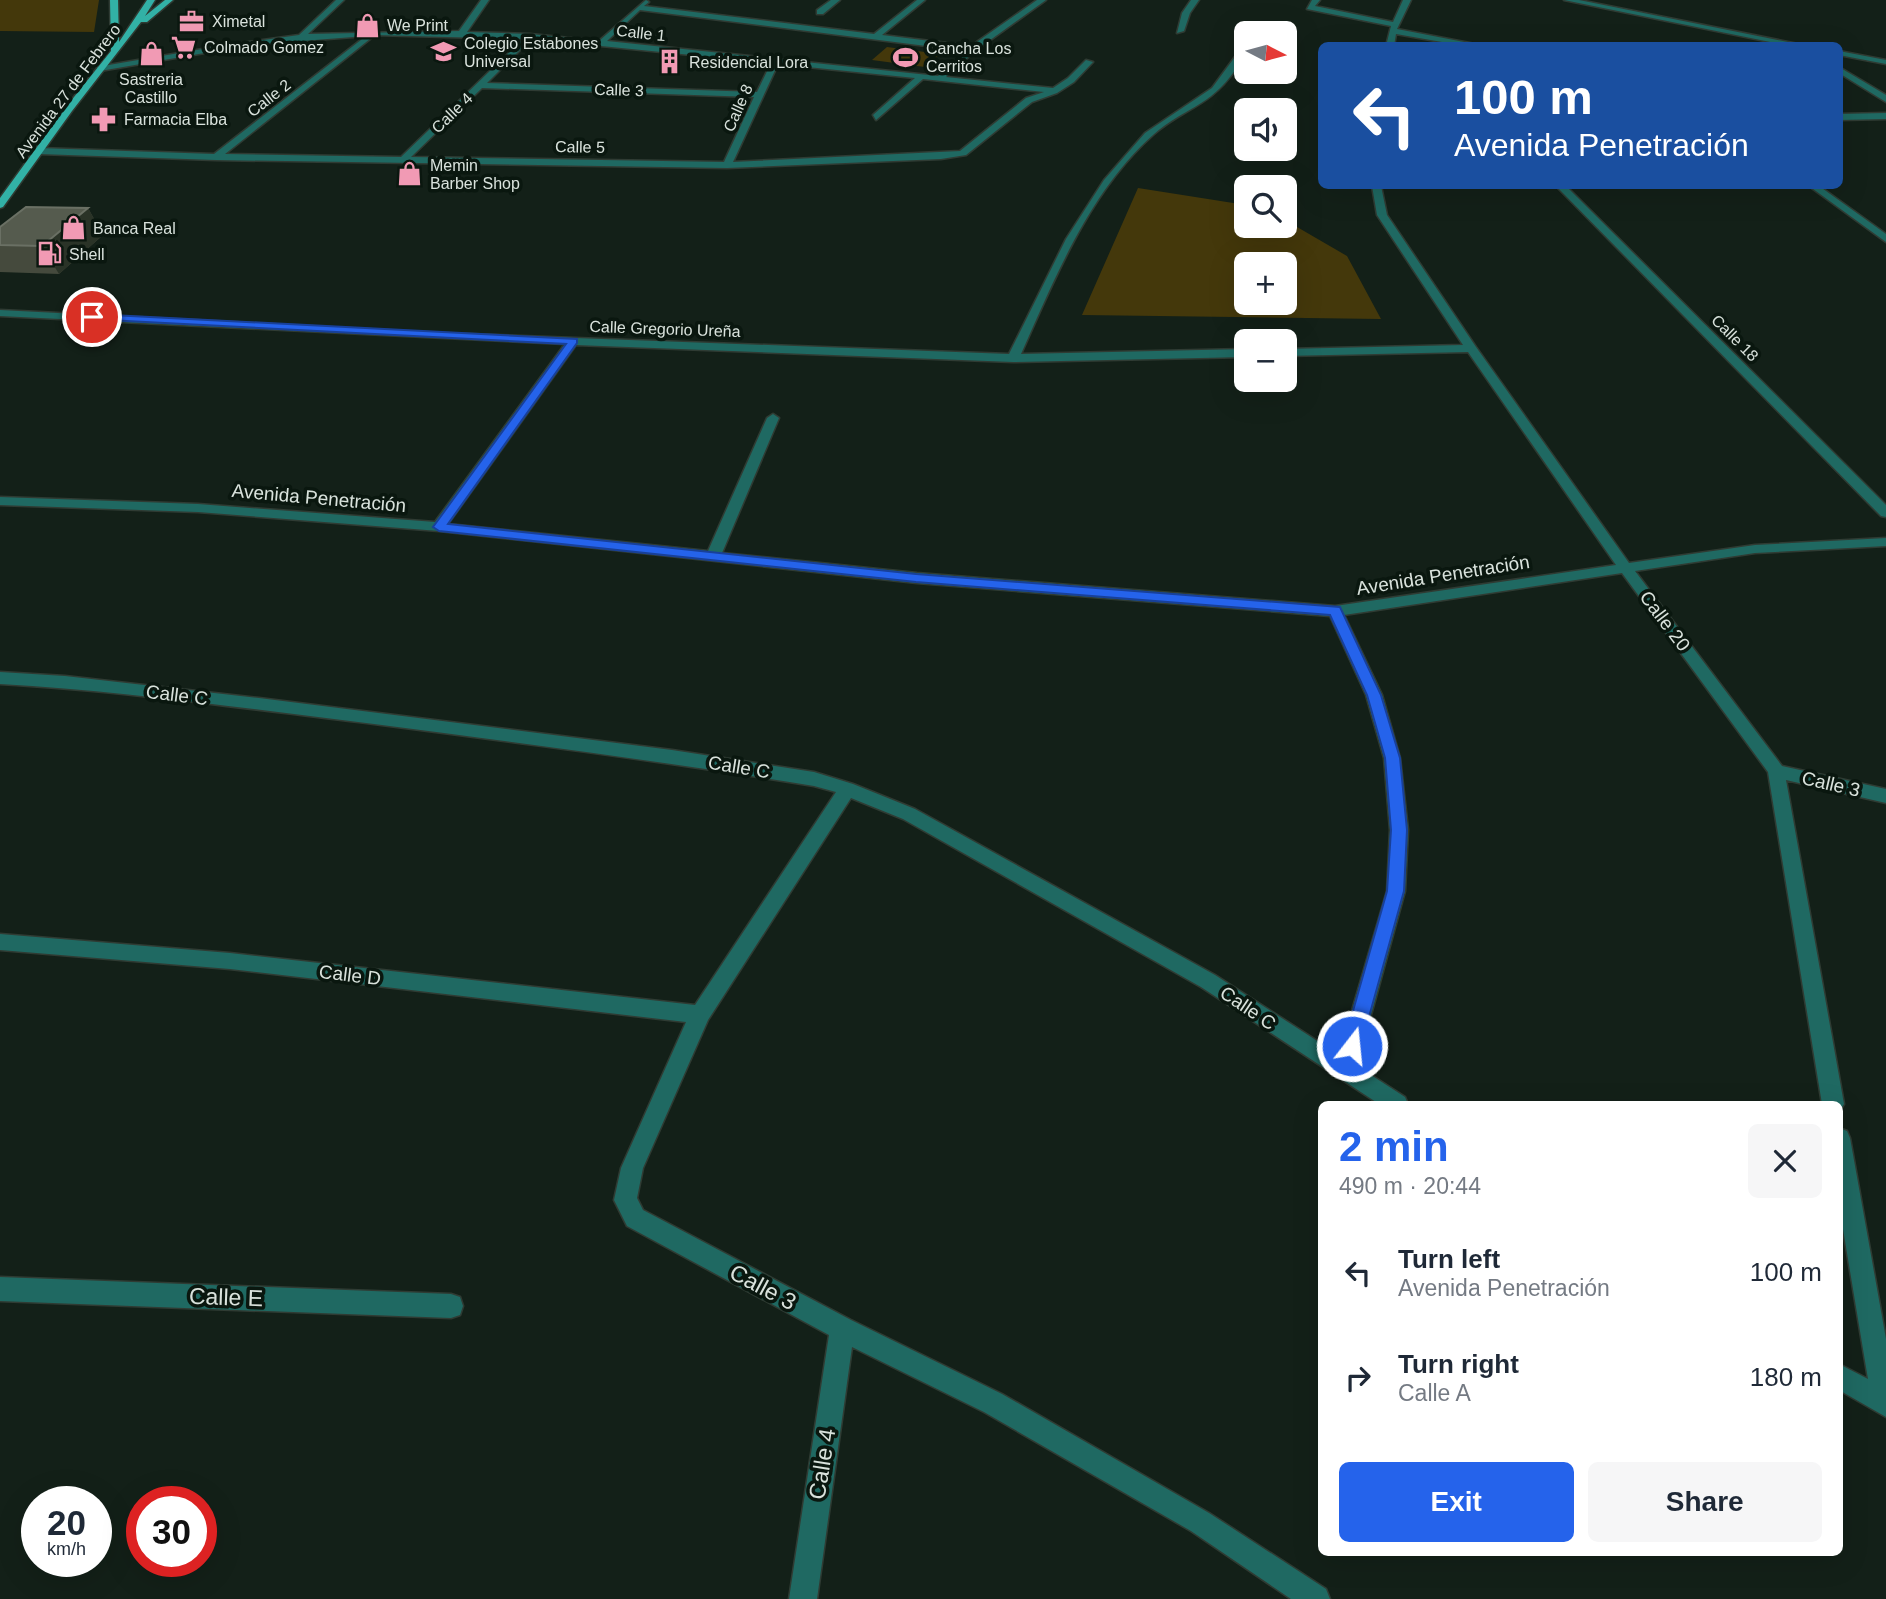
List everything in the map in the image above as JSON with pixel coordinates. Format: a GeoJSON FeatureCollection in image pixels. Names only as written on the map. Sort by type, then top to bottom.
{"type":"FeatureCollection","features":[{"type":"Feature","properties":{"kind":"main road"},"geometry":{"type":"LineString","coordinates":[[114,0],[115,52]]}},
{"type":"Feature","properties":{"kind":"main road","name":"Avenida 27 de Febrero"},"geometry":{"type":"LineString","coordinates":[[0,205],[100,69],[133,29],[151,0]]}},
{"type":"Feature","properties":{"kind":"main road","name":"Avenida 27 de Febrero"},"geometry":{"type":"LineString","coordinates":[[133,29],[169,0]]}},
{"type":"Feature","properties":{"kind":"street"},"geometry":{"type":"LineString","coordinates":[[301,37],[340,0]]}},
{"type":"Feature","properties":{"kind":"street"},"geometry":{"type":"LineString","coordinates":[[461,34],[485,0]]}},
{"type":"Feature","properties":{"kind":"street"},"geometry":{"type":"LineString","coordinates":[[601,43],[647,0]]}},
{"type":"Feature","properties":{"kind":"street"},"geometry":{"type":"LineString","coordinates":[[820,12],[836,0]]}},
{"type":"Feature","properties":{"kind":"street"},"geometry":{"type":"LineString","coordinates":[[876,36],[921,0]]}},
{"type":"Feature","properties":{"kind":"street"},"geometry":{"type":"LineString","coordinates":[[939,79],[972,49],[1042,0]]}},
{"type":"Feature","properties":{"kind":"street"},"geometry":{"type":"LineString","coordinates":[[1180,31],[1186,13],[1195,0]]}},
{"type":"Feature","properties":{"kind":"street"},"geometry":{"type":"LineString","coordinates":[[1316,0],[1310,7],[1462,42]]}},
{"type":"Feature","properties":{"kind":"street"},"geometry":{"type":"LineString","coordinates":[[1391,42],[1394,28],[1407,0]]}},
{"type":"Feature","properties":{"kind":"street"},"geometry":{"type":"LineString","coordinates":[[1568,0],[1786,42]]}},
{"type":"Feature","properties":{"kind":"street"},"geometry":{"type":"LineString","coordinates":[[692,13],[702,6]]}},
{"type":"Feature","properties":{"kind":"street"},"geometry":{"type":"LineString","coordinates":[[638,8],[972,49]]}},
{"type":"Feature","properties":{"kind":"street","name":"Calle 1"},"geometry":{"type":"LineString","coordinates":[[100,69],[301,37],[461,34],[530,36],[1054,91]]}},
{"type":"Feature","properties":{"kind":"street","name":"Calle 2"},"geometry":{"type":"LineString","coordinates":[[216,157],[372,35]]}},
{"type":"Feature","properties":{"kind":"street","name":"Calle 4"},"geometry":{"type":"LineString","coordinates":[[403,160],[530,36]]}},
{"type":"Feature","properties":{"kind":"street"},"geometry":{"type":"LineString","coordinates":[[1843,54],[1886,62]]}},
{"type":"Feature","properties":{"kind":"street","name":"Calle 8"},"geometry":{"type":"LineString","coordinates":[[727,166],[775,62]]}},
{"type":"Feature","properties":{"kind":"street","name":"Calle 5"},"geometry":{"type":"LineString","coordinates":[[39,151],[216,157],[727,166],[941,156],[963,153],[1029,100],[1054,91],[1090,62]]}},
{"type":"Feature","properties":{"kind":"street"},"geometry":{"type":"LineString","coordinates":[[1013,358],[1039,300],[1104,184],[1148,134],[1203,100],[1224,81],[1234,66]]}},
{"type":"Feature","properties":{"kind":"street"},"geometry":{"type":"LineString","coordinates":[[1843,72],[1886,99]]}},
{"type":"Feature","properties":{"kind":"street"},"geometry":{"type":"LineString","coordinates":[[876,117],[921,77]]}},
{"type":"Feature","properties":{"kind":"street","name":"Calle 3"},"geometry":{"type":"LineString","coordinates":[[480,85],[758,95]]}},
{"type":"Feature","properties":{"kind":"street"},"geometry":{"type":"LineString","coordinates":[[1843,117],[1886,116]]}},
{"type":"Feature","properties":{"kind":"street","name":"Calle 20"},"geometry":{"type":"LineString","coordinates":[[1378,189],[1382,215],[1471,348],[1625,566],[1776,771],[1832,1101]]}},
{"type":"Feature","properties":{"kind":"street","name":"Calle 18"},"geometry":{"type":"LineString","coordinates":[[1564,189],[1886,513]]}},
{"type":"Feature","properties":{"kind":"street"},"geometry":{"type":"LineString","coordinates":[[1818,189],[1886,239]]}},
{"type":"Feature","properties":{"kind":"street","name":"Calle Gregorio Ureña"},"geometry":{"type":"LineString","coordinates":[[0,313],[573,341],[1013,358],[1234,353]]}},
{"type":"Feature","properties":{"kind":"street"},"geometry":{"type":"LineString","coordinates":[[439,527],[573,341]]}},
{"type":"Feature","properties":{"kind":"street"},"geometry":{"type":"LineString","coordinates":[[1297,353],[1471,348]]}},
{"type":"Feature","properties":{"kind":"street"},"geometry":{"type":"LineString","coordinates":[[713,556],[773,418]]}},
{"type":"Feature","properties":{"kind":"street","name":"Avenida Penetración"},"geometry":{"type":"LineString","coordinates":[[0,501],[198,508],[439,527],[916,578],[1335,611],[1625,566],[1755,549],[1886,542]]}},
{"type":"Feature","properties":{"kind":"street"},"geometry":{"type":"LineString","coordinates":[[1335,611],[1374,695],[1392,758],[1399,830],[1396,891],[1345,1072]]}},
{"type":"Feature","properties":{"kind":"street","name":"Calle C"},"geometry":{"type":"LineString","coordinates":[[0,678],[65,682],[259,704],[672,756],[814,779],[847,789],[909,814],[1196,975],[1392,1101]]}},
{"type":"Feature","properties":{"kind":"street","name":"Calle 3"},"geometry":{"type":"LineString","coordinates":[[1776,771],[1886,796]]}},
{"type":"Feature","properties":{"kind":"street","name":"Calle 3"},"geometry":{"type":"LineString","coordinates":[[847,789],[700,1015],[632,1168],[625,1200],[635,1218],[842,1329],[1005,1410],[1200,1522],[1316,1599]]}},
{"type":"Feature","properties":{"kind":"street","name":"Calle D"},"geometry":{"type":"LineString","coordinates":[[0,942],[230,961],[700,1015]]}},
{"type":"Feature","properties":{"kind":"street"},"geometry":{"type":"LineString","coordinates":[[1843,1161],[1885,1404]]}},
{"type":"Feature","properties":{"kind":"street","name":"Calle E"},"geometry":{"type":"LineString","coordinates":[[0,1289],[451,1306]]}},
{"type":"Feature","properties":{"kind":"street","name":"Calle 4"},"geometry":{"type":"LineString","coordinates":[[803,1599],[842,1329]]}},
{"type":"Feature","properties":{"kind":"street"},"geometry":{"type":"LineString","coordinates":[[1843,1378],[1885,1404]]}},
{"type":"Feature","properties":{"kind":"shaded area"},"geometry":{"type":"Polygon","coordinates":[[[0,0],[99,0],[94,32],[0,31],[0,0]]]}},
{"type":"Feature","properties":{"kind":"shaded area","name":"Cancha Los Cerritos"},"geometry":{"type":"Polygon","coordinates":[[[887,47],[940,54],[925,67],[872,60],[887,47]]]}},
{"type":"Feature","properties":{"kind":"shaded area"},"geometry":{"type":"Polygon","coordinates":[[[1138,188],[1234,203],[1234,238],[1297,238],[1297,227],[1347,256],[1381,319],[1082,315],[1138,188]]]}},
{"type":"Feature","properties":{"kind":"building"},"geometry":{"type":"Polygon","coordinates":[[[26,207],[88,208],[42,246],[0,245],[0,227],[26,207]]]}},
{"type":"Feature","properties":{"kind":"place","name":"Ximetal"},"geometry":{"type":"Point","coordinates":[192,21]}},
{"type":"Feature","properties":{"kind":"place","name":"We Print"},"geometry":{"type":"Point","coordinates":[367,25]}},
{"type":"Feature","properties":{"kind":"place","name":"Colmado Gomez"},"geometry":{"type":"Point","coordinates":[184,47]}},
{"type":"Feature","properties":{"kind":"place","name":"Colegio Estabones Universal"},"geometry":{"type":"Point","coordinates":[444,52]}},
{"type":"Feature","properties":{"kind":"place","name":"Sastreria Castillo"},"geometry":{"type":"Point","coordinates":[151,53]}},
{"type":"Feature","properties":{"kind":"place","name":"Cancha Los Cerritos"},"geometry":{"type":"Point","coordinates":[906,57]}},
{"type":"Feature","properties":{"kind":"place","name":"Residencial Lora"},"geometry":{"type":"Point","coordinates":[669,62]}},
{"type":"Feature","properties":{"kind":"place","name":"Farmacia Elba"},"geometry":{"type":"Point","coordinates":[104,119]}},
{"type":"Feature","properties":{"kind":"place","name":"Memin Barber Shop"},"geometry":{"type":"Point","coordinates":[410,174]}},
{"type":"Feature","properties":{"kind":"place","name":"Banca Real"},"geometry":{"type":"Point","coordinates":[73,228]}},
{"type":"Feature","properties":{"kind":"place","name":"Shell"},"geometry":{"type":"Point","coordinates":[49,254]}},
{"type":"Feature","properties":{"kind":"route"},"geometry":{"type":"LineString","coordinates":[[92,317],[573,341],[439,527],[916,578],[1335,611],[1374,695],[1392,758],[1399,830],[1396,891],[1352,1046]]}}]}
